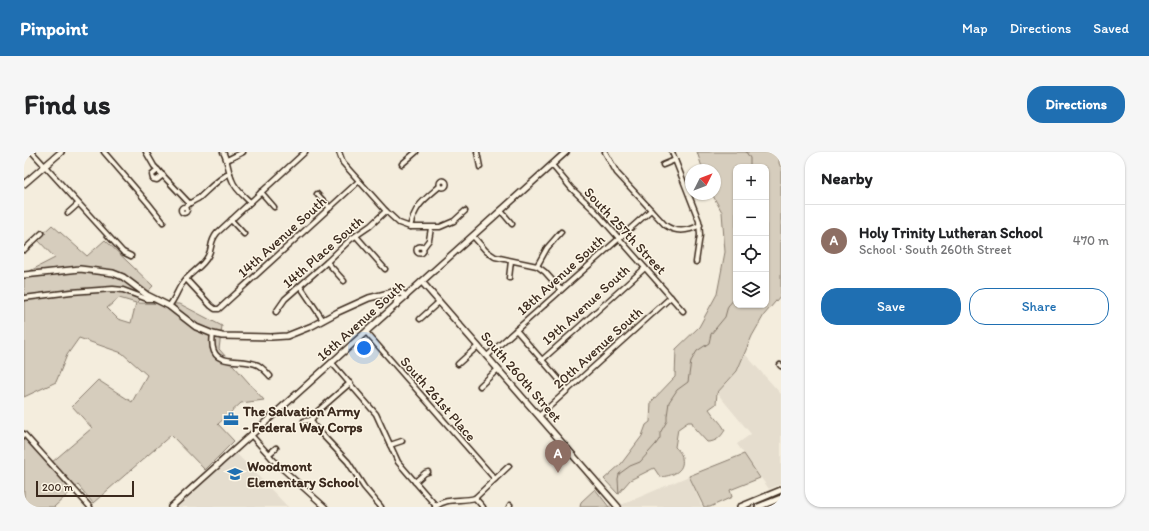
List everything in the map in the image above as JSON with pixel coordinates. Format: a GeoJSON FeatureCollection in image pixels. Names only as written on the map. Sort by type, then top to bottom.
{"type":"FeatureCollection","features":[{"type":"Feature","properties":{"kind":"main road"},"geometry":{"type":"LineString","coordinates":[[24,184],[60,152]]}},
{"type":"Feature","properties":{"kind":"main road","name":"16th Avenue South"},"geometry":{"type":"LineString","coordinates":[[171,507],[566,152]]}},
{"type":"Feature","properties":{"kind":"main road"},"geometry":{"type":"LineString","coordinates":[[24,275],[80,269],[113,273],[123,277],[141,291],[169,306],[196,327],[212,334],[222,336],[284,336],[301,331],[358,302],[393,292],[399,292],[406,296]]}},
{"type":"Feature","properties":{"kind":"main road","name":"South 260th Street"},"geometry":{"type":"LineString","coordinates":[[422,282],[618,507]]}},
{"type":"Feature","properties":{"kind":"main road"},"geometry":{"type":"LineString","coordinates":[[393,292],[396,299],[396,305]]}},
{"type":"Feature","properties":{"kind":"main road"},"geometry":{"type":"LineString","coordinates":[[740,507],[781,490]]}},
{"type":"Feature","properties":{"kind":"main road"},"geometry":{"type":"LineString","coordinates":[[758,507],[781,498]]}},
{"type":"Feature","properties":{"kind":"street"},"geometry":{"type":"LineString","coordinates":[[32,152],[123,252],[131,256]]}},
{"type":"Feature","properties":{"kind":"street"},"geometry":{"type":"LineString","coordinates":[[104,152],[163,222]]}},
{"type":"Feature","properties":{"kind":"street"},"geometry":{"type":"LineString","coordinates":[[146,152],[158,170],[189,203]]}},
{"type":"Feature","properties":{"kind":"street"},"geometry":{"type":"LineString","coordinates":[[223,152],[236,188],[250,202]]}},
{"type":"Feature","properties":{"kind":"street"},"geometry":{"type":"LineString","coordinates":[[227,160],[243,152]]}},
{"type":"Feature","properties":{"kind":"street"},"geometry":{"type":"LineString","coordinates":[[169,306],[181,284],[207,259],[214,238],[250,202],[305,152]]}},
{"type":"Feature","properties":{"kind":"street"},"geometry":{"type":"LineString","coordinates":[[339,152],[343,163],[386,211],[399,223],[410,227],[431,228],[447,225],[465,211]]}},
{"type":"Feature","properties":{"kind":"street"},"geometry":{"type":"LineString","coordinates":[[402,164],[416,152]]}},
{"type":"Feature","properties":{"kind":"street"},"geometry":{"type":"LineString","coordinates":[[477,152],[480,167]]}},
{"type":"Feature","properties":{"kind":"street"},"geometry":{"type":"LineString","coordinates":[[607,152],[617,173],[665,225],[672,229],[685,230],[700,225]]}},
{"type":"Feature","properties":{"kind":"street"},"geometry":{"type":"LineString","coordinates":[[672,152],[696,211],[700,225],[696,262]]}},
{"type":"Feature","properties":{"kind":"street"},"geometry":{"type":"LineString","coordinates":[[663,165],[675,160]]}},
{"type":"Feature","properties":{"kind":"street","name":"South 257th Street"},"geometry":{"type":"LineString","coordinates":[[552,165],[572,189],[595,211],[683,311]]}},
{"type":"Feature","properties":{"kind":"street"},"geometry":{"type":"LineString","coordinates":[[158,170],[152,175],[153,180],[157,180],[163,175]]}},
{"type":"Feature","properties":{"kind":"street"},"geometry":{"type":"LineString","coordinates":[[186,207],[220,179],[230,173]]}},
{"type":"Feature","properties":{"kind":"street","name":"14th Avenue South"},"geometry":{"type":"LineString","coordinates":[[186,279],[211,306],[215,309],[219,308],[359,181]]}},
{"type":"Feature","properties":{"kind":"street"},"geometry":{"type":"LineString","coordinates":[[410,227],[412,217],[417,208],[440,186]]}},
{"type":"Feature","properties":{"kind":"street"},"geometry":{"type":"LineString","coordinates":[[261,192],[274,207]]}},
{"type":"Feature","properties":{"kind":"street"},"geometry":{"type":"LineString","coordinates":[[317,194],[330,208]]}},
{"type":"Feature","properties":{"kind":"street"},"geometry":{"type":"LineString","coordinates":[[68,213],[78,204]]}},
{"type":"Feature","properties":{"kind":"street","name":"18th Avenue South"},"geometry":{"type":"LineString","coordinates":[[486,356],[650,210]]}},
{"type":"Feature","properties":{"kind":"street","name":"14th Place South"},"geometry":{"type":"LineString","coordinates":[[276,312],[282,303],[300,286],[386,211]]}},
{"type":"Feature","properties":{"kind":"street"},"geometry":{"type":"LineString","coordinates":[[501,211],[512,224]]}},
{"type":"Feature","properties":{"kind":"street"},"geometry":{"type":"LineString","coordinates":[[231,220],[244,234]]}},
{"type":"Feature","properties":{"kind":"street"},"geometry":{"type":"LineString","coordinates":[[423,248],[428,242],[431,228]]}},
{"type":"Feature","properties":{"kind":"street"},"geometry":{"type":"LineString","coordinates":[[537,266],[547,248],[561,232]]}},
{"type":"Feature","properties":{"kind":"street"},"geometry":{"type":"LineString","coordinates":[[24,250],[42,233]]}},
{"type":"Feature","properties":{"kind":"street"},"geometry":{"type":"LineString","coordinates":[[356,236],[385,269]]}},
{"type":"Feature","properties":{"kind":"street"},"geometry":{"type":"LineString","coordinates":[[473,236],[492,255],[511,261],[537,266],[545,272],[561,290]]}},
{"type":"Feature","properties":{"kind":"street"},"geometry":{"type":"LineString","coordinates":[[509,278],[511,261]]}},
{"type":"Feature","properties":{"kind":"street"},"geometry":{"type":"LineString","coordinates":[[327,262],[344,281]]}},
{"type":"Feature","properties":{"kind":"street","name":"19th Avenue South"},"geometry":{"type":"LineString","coordinates":[[542,360],[645,268]]}},
{"type":"Feature","properties":{"kind":"street"},"geometry":{"type":"LineString","coordinates":[[300,286],[323,320]]}},
{"type":"Feature","properties":{"kind":"street"},"geometry":{"type":"LineString","coordinates":[[24,298],[71,292],[113,289],[123,290],[147,299],[154,299]]}},
{"type":"Feature","properties":{"kind":"street","name":"20th Avenue South"},"geometry":{"type":"LineString","coordinates":[[539,416],[671,297]]}},
{"type":"Feature","properties":{"kind":"street"},"geometry":{"type":"LineString","coordinates":[[420,319],[439,302]]}},
{"type":"Feature","properties":{"kind":"street"},"geometry":{"type":"LineString","coordinates":[[516,330],[568,390]]}},
{"type":"Feature","properties":{"kind":"street","name":"South 261st Place"},"geometry":{"type":"LineString","coordinates":[[366,332],[495,479]]}},
{"type":"Feature","properties":{"kind":"street"},"geometry":{"type":"LineString","coordinates":[[212,334],[211,344],[213,350],[222,359],[255,364],[260,366],[270,376]]}},
{"type":"Feature","properties":{"kind":"street"},"geometry":{"type":"LineString","coordinates":[[458,364],[478,346]]}},
{"type":"Feature","properties":{"kind":"street"},"geometry":{"type":"LineString","coordinates":[[332,362],[376,414],[398,462],[435,506],[446,501],[475,498],[509,466]]}},
{"type":"Feature","properties":{"kind":"street"},"geometry":{"type":"LineString","coordinates":[[480,386],[498,369]]}},
{"type":"Feature","properties":{"kind":"street"},"geometry":{"type":"LineString","coordinates":[[304,421],[311,420],[318,410],[350,383]]}},
{"type":"Feature","properties":{"kind":"street"},"geometry":{"type":"LineString","coordinates":[[311,420],[314,426],[348,462],[364,487],[381,507]]}},
{"type":"Feature","properties":{"kind":"street"},"geometry":{"type":"LineString","coordinates":[[24,434],[90,507]]}},
{"type":"Feature","properties":{"kind":"street"},"geometry":{"type":"LineString","coordinates":[[251,435],[277,464],[325,507]]}},
{"type":"Feature","properties":{"kind":"street"},"geometry":{"type":"LineString","coordinates":[[390,445],[402,441]]}},
{"type":"Feature","properties":{"kind":"street"},"geometry":{"type":"LineString","coordinates":[[269,454],[276,448]]}},
{"type":"Feature","properties":{"kind":"street"},"geometry":{"type":"LineString","coordinates":[[415,482],[428,472]]}},
{"type":"Feature","properties":{"kind":"street"},"geometry":{"type":"LineString","coordinates":[[475,498],[483,507]]}},
{"type":"Feature","properties":{"kind":"shaded area"},"geometry":{"type":"Polygon","coordinates":[[[697,152],[780,152],[781,295],[764,315],[752,336],[737,371],[717,393],[716,404],[709,409],[722,424],[725,430],[722,435],[716,440],[707,442],[695,429],[692,422],[688,422],[678,429],[675,447],[680,452],[682,457],[682,463],[679,470],[668,476],[660,477],[654,468],[630,480],[618,494],[604,479],[621,464],[642,436],[646,425],[650,422],[651,402],[675,377],[676,349],[699,327],[717,294],[725,252],[722,212],[715,200],[721,200],[721,164],[701,164],[697,152]]]}},
{"type":"Feature","properties":{"kind":"shaded area"},"geometry":{"type":"Polygon","coordinates":[[[52,225],[87,256],[105,240],[153,286],[137,303],[180,304],[222,326],[219,349],[264,400],[241,403],[218,424],[234,441],[205,470],[171,435],[93,503],[78,485],[54,507],[24,507],[24,435],[51,463],[92,428],[72,406],[98,380],[132,402],[147,375],[122,353],[79,338],[67,355],[56,382],[24,397],[24,274],[55,258],[37,239],[52,225]],[[119,298],[107,308],[118,319],[131,323],[136,303],[119,298]]]}},
{"type":"Feature","properties":{"kind":"shaded area"},"geometry":{"type":"Polygon","coordinates":[[[745,354],[781,394],[781,484],[769,489],[737,444],[751,434],[717,393],[737,371],[745,354]]]}},
{"type":"Feature","properties":{"kind":"shaded area","name":"Woodmont Elementary School"},"geometry":{"type":"Polygon","coordinates":[[[236,453],[288,507],[178,507],[236,453]]]}},
{"type":"Feature","properties":{"kind":"shaded area"},"geometry":{"type":"Polygon","coordinates":[[[744,454],[760,478],[730,490],[732,497],[710,507],[704,507],[689,476],[744,454]]]}},
{"type":"Feature","properties":{"kind":"shaded area"},"geometry":{"type":"Polygon","coordinates":[[[689,476],[702,507],[623,507],[621,505],[689,476]]]}},
{"type":"Feature","properties":{"kind":"shaded area"},"geometry":{"type":"Polygon","coordinates":[[[595,489],[609,507],[580,507],[581,502],[595,489]]]}},
{"type":"Feature","properties":{"kind":"waterway"},"geometry":{"type":"LineString","coordinates":[[746,152],[750,158],[750,164]]}},
{"type":"Feature","properties":{"kind":"waterway"},"geometry":{"type":"LineString","coordinates":[[619,494],[619,474],[630,466],[640,462],[660,438],[660,433],[667,421],[669,402],[677,390],[688,382],[691,361],[697,351],[709,343],[711,334],[725,317],[728,306],[733,300]]}},
{"type":"Feature","properties":{"kind":"place","name":"The Salvation Army - Federal Way Corps"},"geometry":{"type":"Point","coordinates":[231,419]}},
{"type":"Feature","properties":{"kind":"place","name":"Holy Trinity Lutheran School"},"geometry":{"type":"Point","coordinates":[558,473]}},
{"type":"Feature","properties":{"kind":"place","name":"Woodmont Elementary School"},"geometry":{"type":"Point","coordinates":[235,474]}}]}
